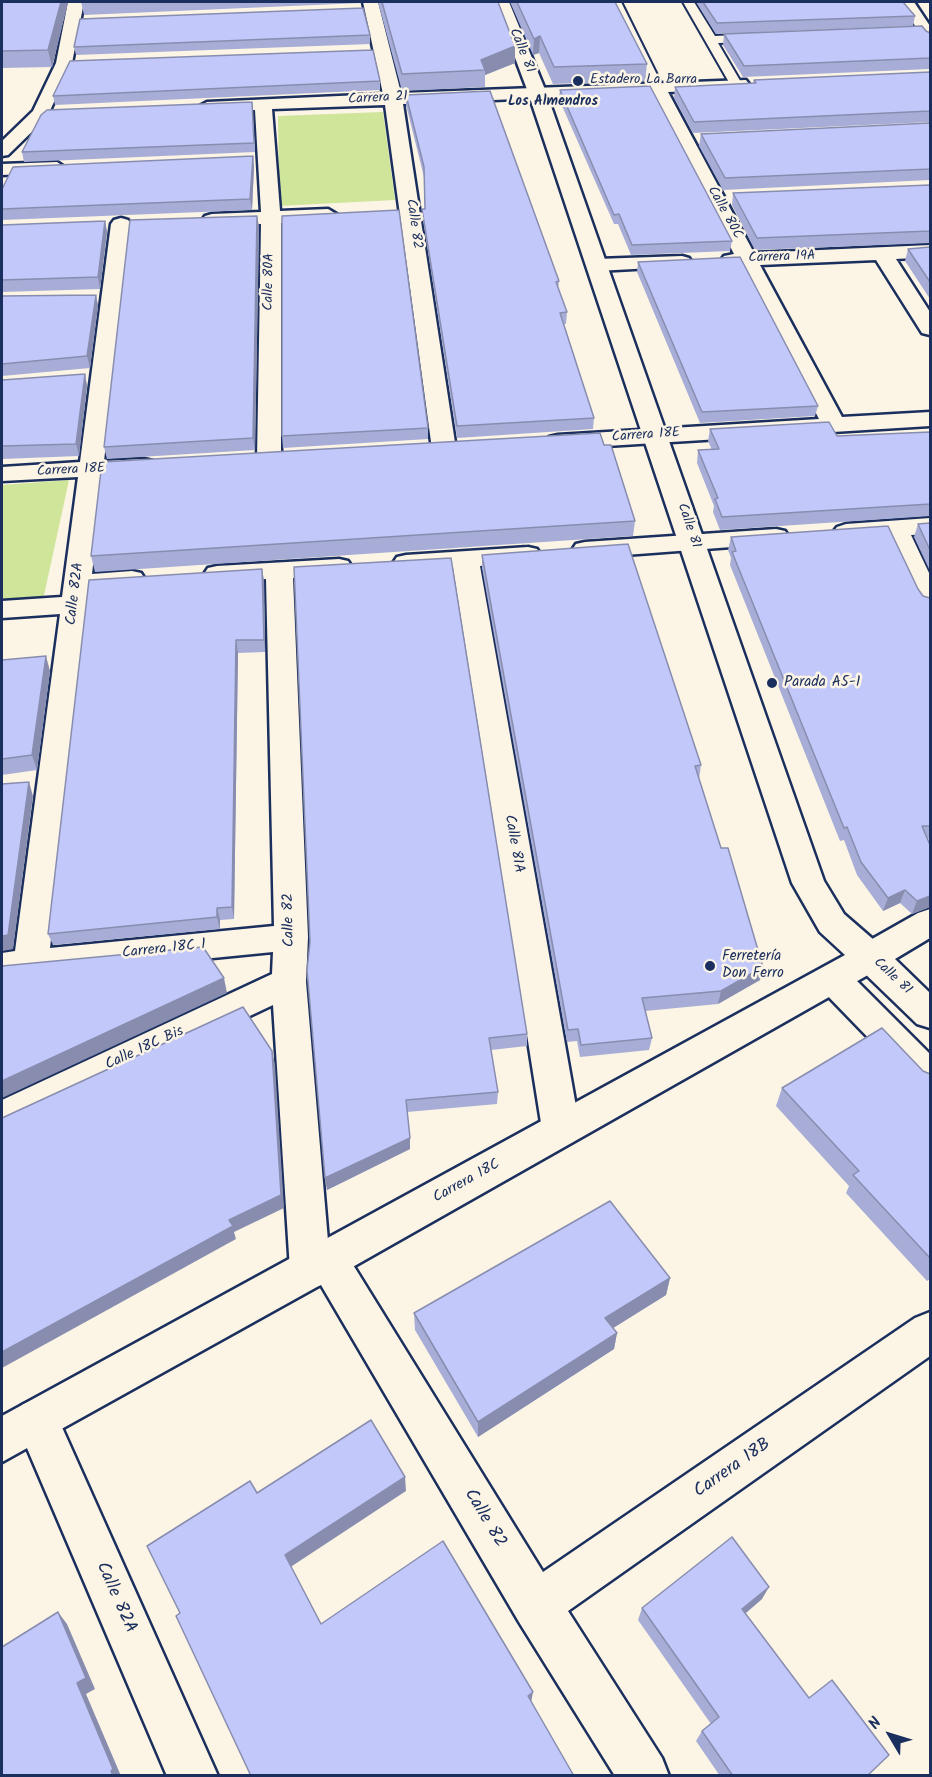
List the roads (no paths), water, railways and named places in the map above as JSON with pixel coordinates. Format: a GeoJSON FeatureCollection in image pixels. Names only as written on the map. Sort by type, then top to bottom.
{"type":"FeatureCollection","features":[{"type":"Feature","properties":{"kind":"street"},"geometry":{"type":"LineString","coordinates":[[2,151],[40,113],[70,63],[80,21],[76,2]]}},
{"type":"Feature","properties":{"kind":"street","name":"Calle 81"},"geometry":{"type":"LineString","coordinates":[[501,2],[537,92],[694,542],[808,883],[832,923],[930,1014]]}},
{"type":"Feature","properties":{"kind":"street"},"geometry":{"type":"LineString","coordinates":[[907,2],[925,32]]}},
{"type":"Feature","properties":{"kind":"street","name":"Calle 82"},"geometry":{"type":"LineString","coordinates":[[367,7],[374,52],[393,98],[444,449]]}},
{"type":"Feature","properties":{"kind":"street","name":"Carrera 21"},"geometry":{"type":"LineString","coordinates":[[193,108],[759,83]]}},
{"type":"Feature","properties":{"kind":"street","name":"Calle 80C"},"geometry":{"type":"LineString","coordinates":[[657,87],[691,140],[715,198],[834,425]]}},
{"type":"Feature","properties":{"kind":"street","name":"Calle 80A"},"geometry":{"type":"LineString","coordinates":[[263,105],[271,218],[269,459]]}},
{"type":"Feature","properties":{"kind":"street"},"geometry":{"type":"LineString","coordinates":[[40,113],[64,112]]}},
{"type":"Feature","properties":{"kind":"street"},"geometry":{"type":"LineString","coordinates":[[243,160],[266,159]]}},
{"type":"Feature","properties":{"kind":"street"},"geometry":{"type":"LineString","coordinates":[[2,170],[70,167]]}},
{"type":"Feature","properties":{"kind":"street"},"geometry":{"type":"LineString","coordinates":[[715,198],[739,197]]}},
{"type":"Feature","properties":{"kind":"street"},"geometry":{"type":"LineString","coordinates":[[388,213],[411,212]]}},
{"type":"Feature","properties":{"kind":"street"},"geometry":{"type":"LineString","coordinates":[[190,221],[353,214]]}},
{"type":"Feature","properties":{"kind":"street","name":"Calle 82A"},"geometry":{"type":"LineString","coordinates":[[16,965],[53,782],[91,470],[91,377],[101,297],[121,224]]}},
{"type":"Feature","properties":{"kind":"street","name":"Carrera 19A"},"geometry":{"type":"LineString","coordinates":[[597,265],[930,251]]}},
{"type":"Feature","properties":{"kind":"street"},"geometry":{"type":"LineString","coordinates":[[882,253],[930,328]]}},
{"type":"Feature","properties":{"kind":"street","name":"Carrera 18E"},"geometry":{"type":"LineString","coordinates":[[538,443],[930,418]]}},
{"type":"Feature","properties":{"kind":"street","name":"Carrera 18E"},"geometry":{"type":"LineString","coordinates":[[2,474],[162,465]]}},
{"type":"Feature","properties":{"kind":"street"},"geometry":{"type":"LineString","coordinates":[[196,575],[465,559],[930,526]]}},
{"type":"Feature","properties":{"kind":"street"},"geometry":{"type":"LineString","coordinates":[[895,529],[930,601]]}},
{"type":"Feature","properties":{"kind":"street","name":"Calle 81A"},"geometry":{"type":"LineString","coordinates":[[465,559],[561,1129]]}},
{"type":"Feature","properties":{"kind":"street","name":"Calle 82"},"geometry":{"type":"LineString","coordinates":[[279,570],[291,938],[289,982],[319,1265],[644,1776]]}},
{"type":"Feature","properties":{"kind":"street"},"geometry":{"type":"LineString","coordinates":[[2,609],[160,578]]}},
{"type":"Feature","properties":{"kind":"street"},"geometry":{"type":"LineString","coordinates":[[22,784],[53,782]]}},
{"type":"Feature","properties":{"kind":"street","name":"Carrera 18C"},"geometry":{"type":"LineString","coordinates":[[19,1430],[832,979],[930,922]]}},
{"type":"Feature","properties":{"kind":"street","name":"Carrera 18C 1"},"geometry":{"type":"LineString","coordinates":[[16,965],[291,938]]}},
{"type":"Feature","properties":{"kind":"street"},"geometry":{"type":"LineString","coordinates":[[832,979],[930,1077]]}},
{"type":"Feature","properties":{"kind":"street","name":"Calle 18C Bis"},"geometry":{"type":"LineString","coordinates":[[2,1117],[289,982]]}},
{"type":"Feature","properties":{"kind":"street","name":"Carrera 18B"},"geometry":{"type":"LineString","coordinates":[[536,1605],[930,1332]]}},
{"type":"Feature","properties":{"kind":"street","name":"Calle 82A"},"geometry":{"type":"LineString","coordinates":[[19,1430],[193,1776]]}},
{"type":"Feature","properties":{"kind":"lane","name":"Calle 80C"},"geometry":{"type":"LineString","coordinates":[[615,2],[657,87]]}},
{"type":"Feature","properties":{"kind":"lane"},"geometry":{"type":"LineString","coordinates":[[689,2],[736,84]]}},
{"type":"Feature","properties":{"kind":"lane"},"geometry":{"type":"LineString","coordinates":[[711,40],[771,37]]}},
{"type":"Feature","properties":{"kind":"place","name":"Estadero La Barra"},"geometry":{"type":"Point","coordinates":[578,81]}},
{"type":"Feature","properties":{"kind":"place","name":"Parada A5-1"},"geometry":{"type":"Point","coordinates":[772,683]}},
{"type":"Feature","properties":{"kind":"place","name":"Ferretería Don Ferro"},"geometry":{"type":"Point","coordinates":[710,966]}},
{"type":"Feature","properties":{"kind":"district","name":"Los Almendros"},"geometry":{"type":"Point","coordinates":[553,103]}}]}
